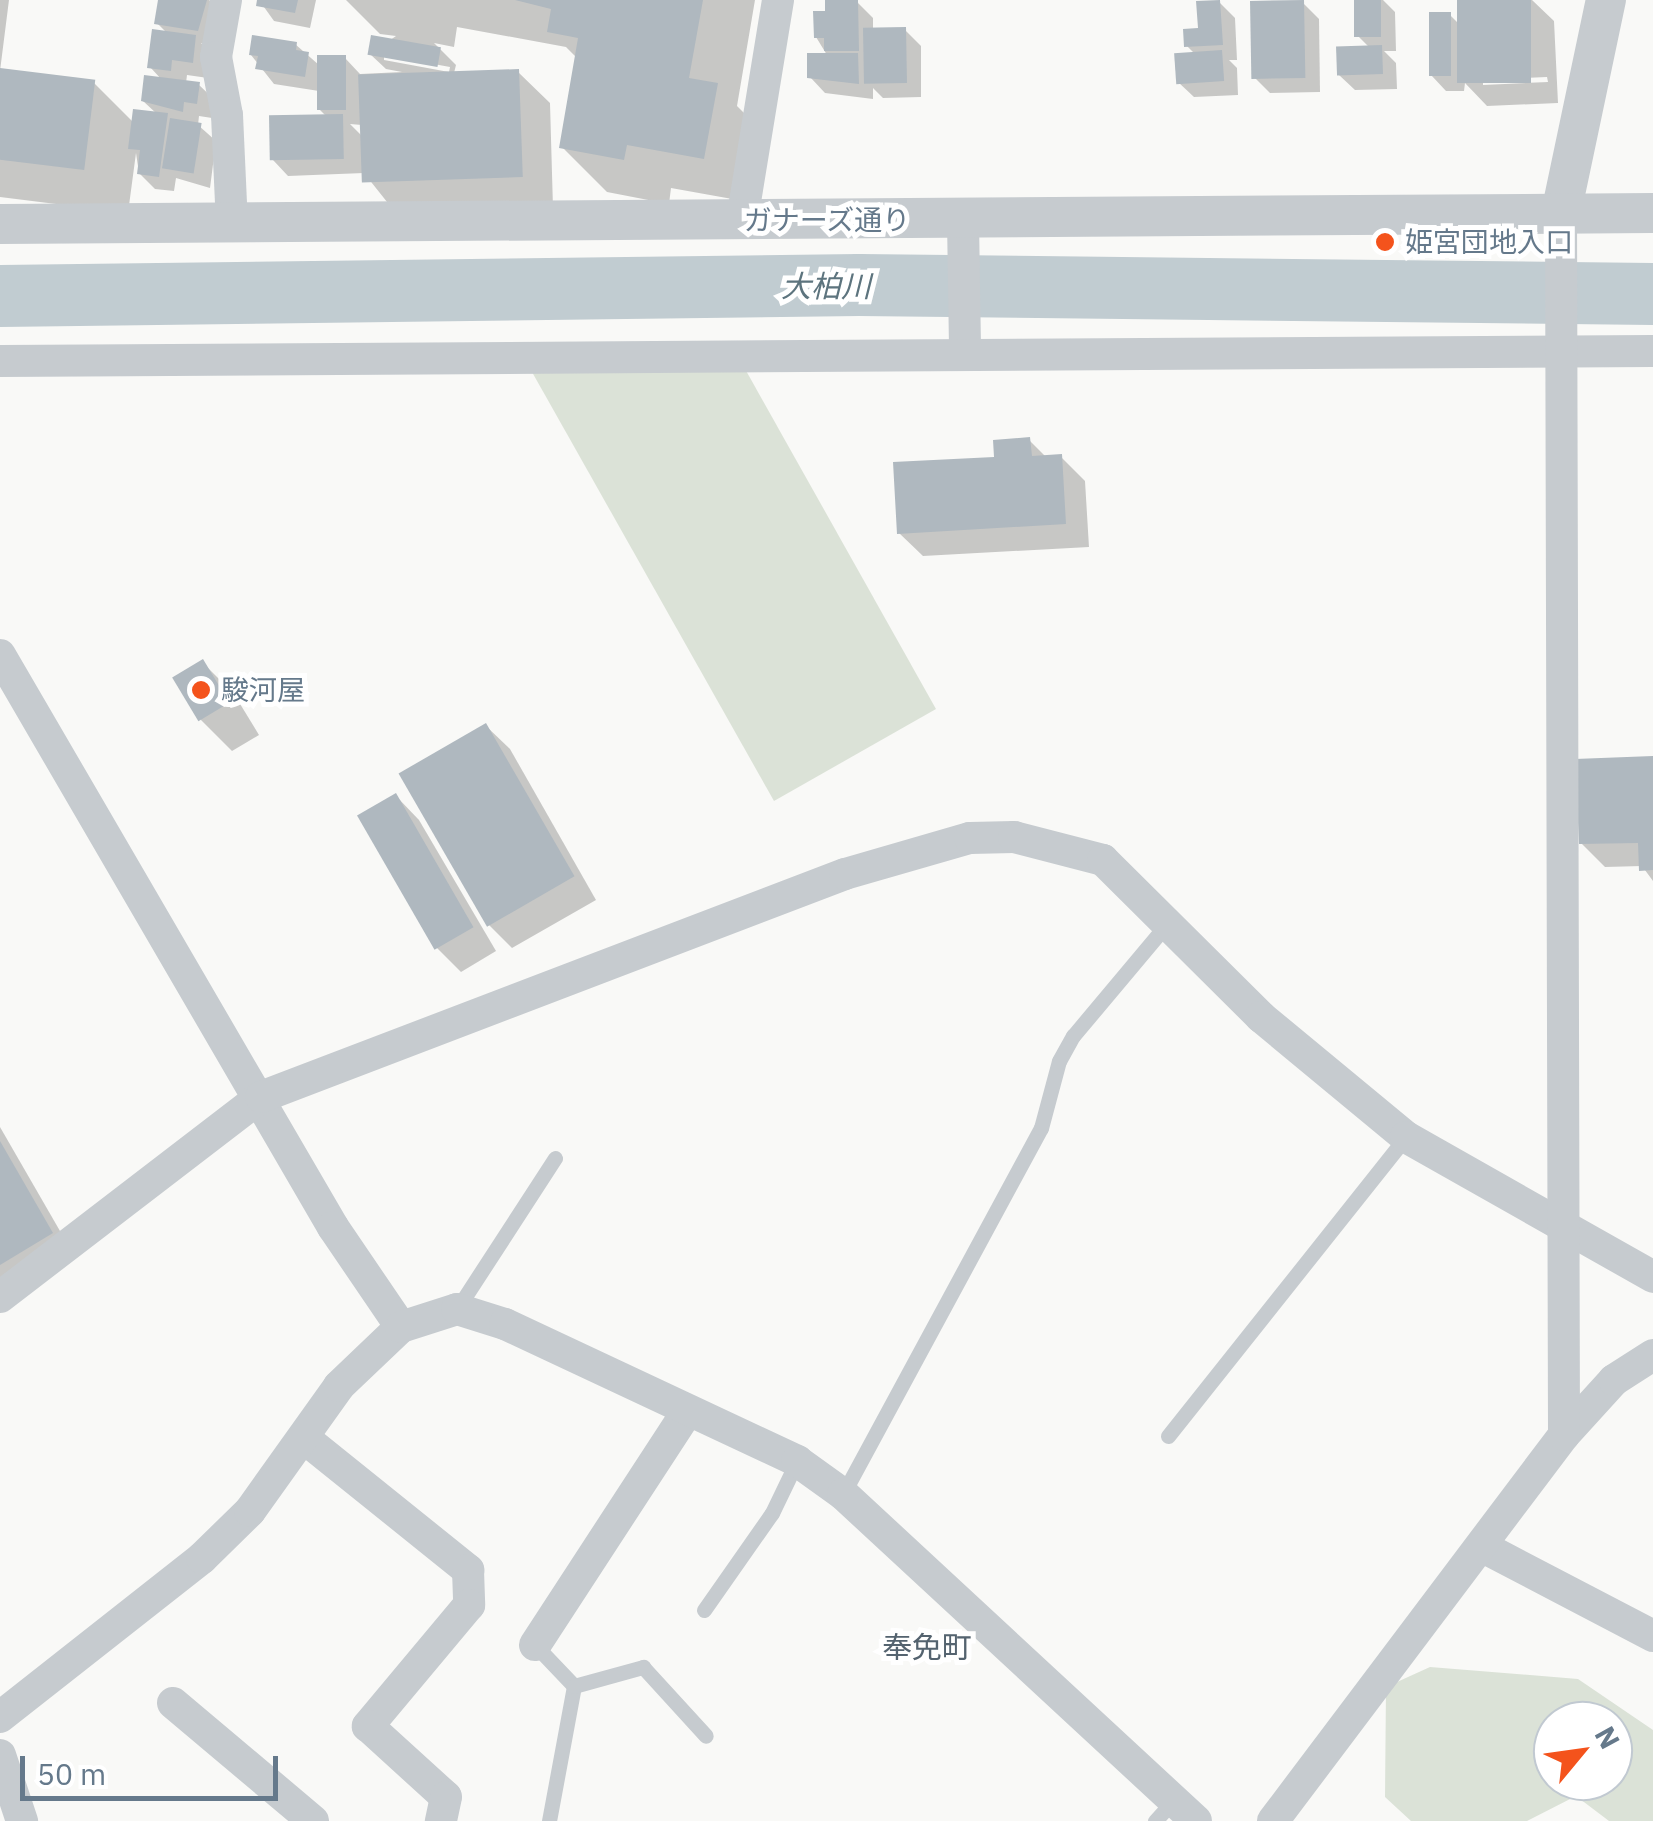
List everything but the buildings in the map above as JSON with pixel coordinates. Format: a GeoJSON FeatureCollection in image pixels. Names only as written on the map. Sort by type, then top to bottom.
{"type":"FeatureCollection","features":[{"type":"Feature","properties":{"kind":"street"},"geometry":{"type":"LineString","coordinates":[[226,0],[216,57],[227,115],[232,224]]}},
{"type":"Feature","properties":{"kind":"street"},"geometry":{"type":"LineString","coordinates":[[742,220],[778,0]]}},
{"type":"Feature","properties":{"kind":"street"},"geometry":{"type":"LineString","coordinates":[[1564,1435],[1559,1222],[1557,351],[1561,213],[1606,0]]}},
{"type":"Feature","properties":{"kind":"street","name":"ガナーズ通り"},"geometry":{"type":"LineString","coordinates":[[0,224],[1653,213]]}},
{"type":"Feature","properties":{"kind":"street"},"geometry":{"type":"LineString","coordinates":[[964,220],[966,354]]}},
{"type":"Feature","properties":{"kind":"street"},"geometry":{"type":"LineString","coordinates":[[0,362],[1653,351]]}},
{"type":"Feature","properties":{"kind":"street"},"geometry":{"type":"LineString","coordinates":[[0,656],[333,1227],[401,1327]]}},
{"type":"Feature","properties":{"kind":"street"},"geometry":{"type":"LineString","coordinates":[[0,1297],[261,1098],[845,874],[970,838],[1014,837],[1103,860],[1261,1017],[1406,1138],[1653,1277]]}},
{"type":"Feature","properties":{"kind":"street"},"geometry":{"type":"LineString","coordinates":[[0,1716],[202,1558],[250,1511],[340,1386],[401,1327],[458,1309],[505,1324],[797,1460],[842,1494],[1174,1815]]}},
{"type":"Feature","properties":{"kind":"street"},"geometry":{"type":"LineString","coordinates":[[1273,1821],[1484,1547],[1564,1435],[1614,1380],[1653,1356]]}},
{"type":"Feature","properties":{"kind":"street"},"geometry":{"type":"LineString","coordinates":[[535,1645],[688,1410]]}},
{"type":"Feature","properties":{"kind":"street"},"geometry":{"type":"LineString","coordinates":[[304,1438],[468,1570],[469,1605],[368,1726],[446,1797],[441,1821]]}},
{"type":"Feature","properties":{"kind":"street"},"geometry":{"type":"LineString","coordinates":[[1484,1547],[1653,1636]]}},
{"type":"Feature","properties":{"kind":"street"},"geometry":{"type":"LineString","coordinates":[[173,1703],[312,1821]]}},
{"type":"Feature","properties":{"kind":"street"},"geometry":{"type":"LineString","coordinates":[[0,1756],[22,1821]]}},
{"type":"Feature","properties":{"kind":"lane"},"geometry":{"type":"LineString","coordinates":[[842,1494],[1041,1128],[1059,1062],[1073,1036],[1168,922]]}},
{"type":"Feature","properties":{"kind":"lane"},"geometry":{"type":"LineString","coordinates":[[1168,1436],[1406,1138]]}},
{"type":"Feature","properties":{"kind":"lane"},"geometry":{"type":"LineString","coordinates":[[458,1309],[555,1158]]}},
{"type":"Feature","properties":{"kind":"lane"},"geometry":{"type":"LineString","coordinates":[[704,1610],[772,1513],[797,1460]]}},
{"type":"Feature","properties":{"kind":"lane"},"geometry":{"type":"LineString","coordinates":[[535,1645],[574,1686]]}},
{"type":"Feature","properties":{"kind":"lane"},"geometry":{"type":"LineString","coordinates":[[574,1686],[643,1666],[706,1736]]}},
{"type":"Feature","properties":{"kind":"lane"},"geometry":{"type":"LineString","coordinates":[[549,1821],[574,1686]]}},
{"type":"Feature","properties":{"kind":"shaded area"},"geometry":{"type":"Polygon","coordinates":[[[740,360],[936,709],[774,801],[532,372],[740,360]]]}},
{"type":"Feature","properties":{"kind":"shaded area"},"geometry":{"type":"Polygon","coordinates":[[[1430,1667],[1578,1679],[1610,1701],[1533,1701],[1533,1801],[1566,1801],[1527,1821],[1411,1821],[1385,1797],[1386,1687],[1430,1667]]]}},
{"type":"Feature","properties":{"kind":"shaded area"},"geometry":{"type":"Polygon","coordinates":[[[1633,1716],[1653,1730],[1653,1821],[1609,1821],[1583,1801],[1633,1801],[1633,1716]]]}},
{"type":"Feature","properties":{"kind":"waterway","name":"大柏川"},"geometry":{"type":"LineString","coordinates":[[0,296],[859,285],[1653,294]]}},
{"type":"Feature","properties":{"kind":"place","name":"姫宮団地入口"},"geometry":{"type":"Point","coordinates":[1385,242]}},
{"type":"Feature","properties":{"kind":"place","name":"駿河屋"},"geometry":{"type":"Point","coordinates":[201,690]}},
{"type":"Feature","properties":{"kind":"district","name":"奉免町"},"geometry":{"type":"Point","coordinates":[927,1647]}}]}
